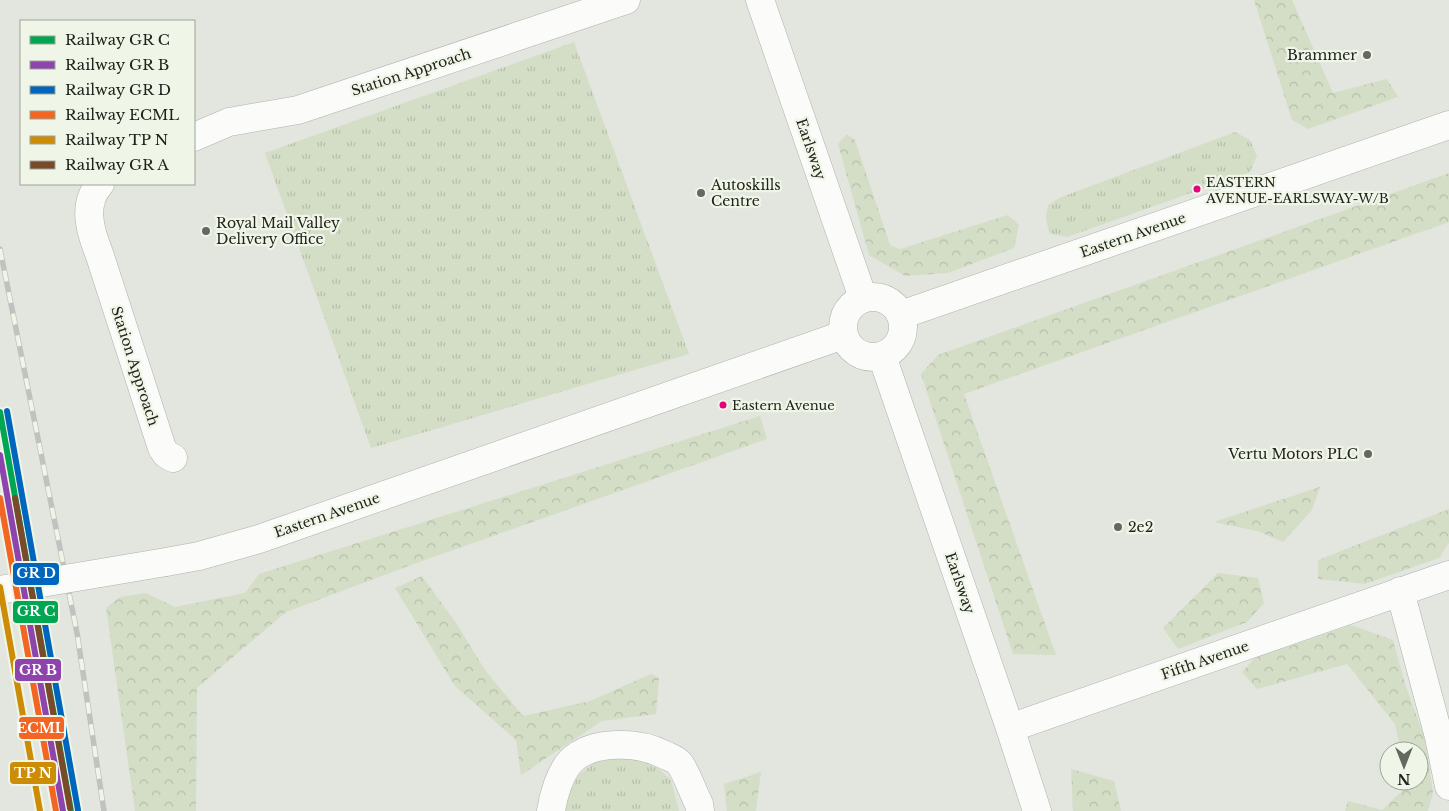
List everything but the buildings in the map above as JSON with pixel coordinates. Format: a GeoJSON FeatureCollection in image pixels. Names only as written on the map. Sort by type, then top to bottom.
{"type":"FeatureCollection","features":[{"type":"Feature","properties":{"kind":"street","name":"Station Approach"},"geometry":{"type":"LineString","coordinates":[[195,137],[229,122],[298,110],[626,0]]}},
{"type":"Feature","properties":{"kind":"street","name":"Earlsway"},"geometry":{"type":"LineString","coordinates":[[760,0],[863,298]]}},
{"type":"Feature","properties":{"kind":"street","name":"Eastern Avenue"},"geometry":{"type":"LineString","coordinates":[[901,315],[1449,125]]}},
{"type":"Feature","properties":{"kind":"street","name":"Station Approach"},"geometry":{"type":"LineString","coordinates":[[99,185],[89,212],[89,223],[162,448],[166,454],[173,458]]}},
{"type":"Feature","properties":{"kind":"street"},"geometry":{"type":"LineString","coordinates":[[863,298],[881,298],[889,301],[901,315],[903,330],[898,344],[891,352],[882,356],[872,358],[863,356],[850,348],[843,335],[844,317],[854,302],[863,298]]}},
{"type":"Feature","properties":{"kind":"street","name":"Eastern Avenue"},"geometry":{"type":"LineString","coordinates":[[0,590],[199,556],[259,539],[843,335]]}},
{"type":"Feature","properties":{"kind":"street","name":"Earlsway"},"geometry":{"type":"LineString","coordinates":[[882,356],[1010,728],[1036,811]]}},
{"type":"Feature","properties":{"kind":"street","name":"Fifth Avenue"},"geometry":{"type":"LineString","coordinates":[[1010,728],[1449,575]]}},
{"type":"Feature","properties":{"kind":"street"},"geometry":{"type":"LineString","coordinates":[[1400,591],[1437,728],[1449,786]]}},
{"type":"Feature","properties":{"kind":"street"},"geometry":{"type":"LineString","coordinates":[[551,811],[554,792],[570,762],[590,750],[610,745],[633,745],[657,751],[678,762],[700,811]]}},
{"type":"Feature","properties":{"kind":"green space"},"geometry":{"type":"Polygon","coordinates":[[[1254,0],[1292,0],[1333,93],[1387,79],[1398,97],[1308,129],[1292,120],[1254,0]]]}},
{"type":"Feature","properties":{"kind":"green space"},"geometry":{"type":"Polygon","coordinates":[[[574,42],[689,354],[371,448],[265,153],[574,42]]]}},
{"type":"Feature","properties":{"kind":"green space"},"geometry":{"type":"Polygon","coordinates":[[[1235,132],[1250,140],[1257,156],[1250,172],[1067,237],[1049,233],[1046,218],[1048,205],[1059,198],[1235,132]]]}},
{"type":"Feature","properties":{"kind":"green space"},"geometry":{"type":"Polygon","coordinates":[[[847,134],[855,140],[890,245],[900,249],[1008,215],[1019,225],[1014,248],[948,273],[905,276],[869,255],[838,144],[847,134]]]}},
{"type":"Feature","properties":{"kind":"green space"},"geometry":{"type":"Polygon","coordinates":[[[1449,173],[1449,222],[964,394],[1056,655],[1013,654],[921,374],[938,355],[1449,173]]]}},
{"type":"Feature","properties":{"kind":"green space"},"geometry":{"type":"Polygon","coordinates":[[[760,416],[767,439],[411,565],[286,612],[197,688],[196,811],[135,811],[106,608],[120,597],[146,593],[175,607],[245,593],[259,574],[760,416]]]}},
{"type":"Feature","properties":{"kind":"green space"},"geometry":{"type":"Polygon","coordinates":[[[1320,487],[1312,510],[1283,542],[1257,531],[1214,522],[1320,487]]]}},
{"type":"Feature","properties":{"kind":"green space"},"geometry":{"type":"Polygon","coordinates":[[[1449,509],[1449,543],[1439,558],[1365,584],[1318,579],[1318,560],[1449,509]]]}},
{"type":"Feature","properties":{"kind":"green space"},"geometry":{"type":"Polygon","coordinates":[[[1218,573],[1258,578],[1264,603],[1247,622],[1178,649],[1163,628],[1218,573]]]}},
{"type":"Feature","properties":{"kind":"green space"},"geometry":{"type":"Polygon","coordinates":[[[422,576],[456,623],[485,670],[523,716],[590,701],[651,674],[659,678],[656,714],[602,721],[521,775],[516,740],[455,686],[395,588],[422,576]]]}},
{"type":"Feature","properties":{"kind":"green space"},"geometry":{"type":"Polygon","coordinates":[[[1351,625],[1393,640],[1405,684],[1425,741],[1399,741],[1395,724],[1347,664],[1257,689],[1242,672],[1259,654],[1288,647],[1351,625]]]}},
{"type":"Feature","properties":{"kind":"green space"},"geometry":{"type":"Polygon","coordinates":[[[616,757],[639,758],[655,765],[671,780],[679,811],[565,811],[568,794],[579,775],[596,761],[616,757]]]}},
{"type":"Feature","properties":{"kind":"green space"},"geometry":{"type":"Polygon","coordinates":[[[1429,766],[1433,792],[1428,811],[1345,811],[1348,801],[1382,810],[1402,791],[1429,791],[1429,766]]]}},
{"type":"Feature","properties":{"kind":"green space"},"geometry":{"type":"Polygon","coordinates":[[[1071,769],[1114,781],[1121,811],[1073,811],[1071,769]]]}},
{"type":"Feature","properties":{"kind":"green space"},"geometry":{"type":"Polygon","coordinates":[[[761,772],[756,811],[727,811],[724,784],[761,772]]]}},
{"type":"Feature","properties":{"kind":"railway"},"geometry":{"type":"LineString","coordinates":[[0,249],[77,633],[104,811]]}},
{"type":"Feature","properties":{"kind":"transit line"},"geometry":{"type":"LineString","coordinates":[[7,411],[78,810]]}},
{"type":"Feature","properties":{"kind":"transit line"},"geometry":{"type":"LineString","coordinates":[[0,412],[71,811]]}},
{"type":"Feature","properties":{"kind":"transit line"},"geometry":{"type":"LineString","coordinates":[[0,455],[63,811]]}},
{"type":"Feature","properties":{"kind":"transit line"},"geometry":{"type":"LineString","coordinates":[[15,498],[70,808]]}},
{"type":"Feature","properties":{"kind":"transit line"},"geometry":{"type":"LineString","coordinates":[[0,587],[40,811]]}},
{"type":"Feature","properties":{"kind":"rail line","name":"ECML"},"geometry":{"type":"LineString","coordinates":[[0,498],[56,811]]}},
{"type":"Feature","properties":{"kind":"place","name":"Brammer"},"geometry":{"type":"Point","coordinates":[1367,55]}},
{"type":"Feature","properties":{"kind":"place","name":"EASTERN AVENUE-EARLSWAY-W/B"},"geometry":{"type":"Point","coordinates":[1197,189]}},
{"type":"Feature","properties":{"kind":"place","name":"Autoskills Centre"},"geometry":{"type":"Point","coordinates":[701,193]}},
{"type":"Feature","properties":{"kind":"place","name":"Royal Mail Valley Delivery Office"},"geometry":{"type":"Point","coordinates":[206,231]}},
{"type":"Feature","properties":{"kind":"place","name":"Eastern Avenue"},"geometry":{"type":"Point","coordinates":[723,405]}},
{"type":"Feature","properties":{"kind":"place","name":"Vertu Motors PLC"},"geometry":{"type":"Point","coordinates":[1368,454]}},
{"type":"Feature","properties":{"kind":"place","name":"2e2"},"geometry":{"type":"Point","coordinates":[1118,527]}}]}
